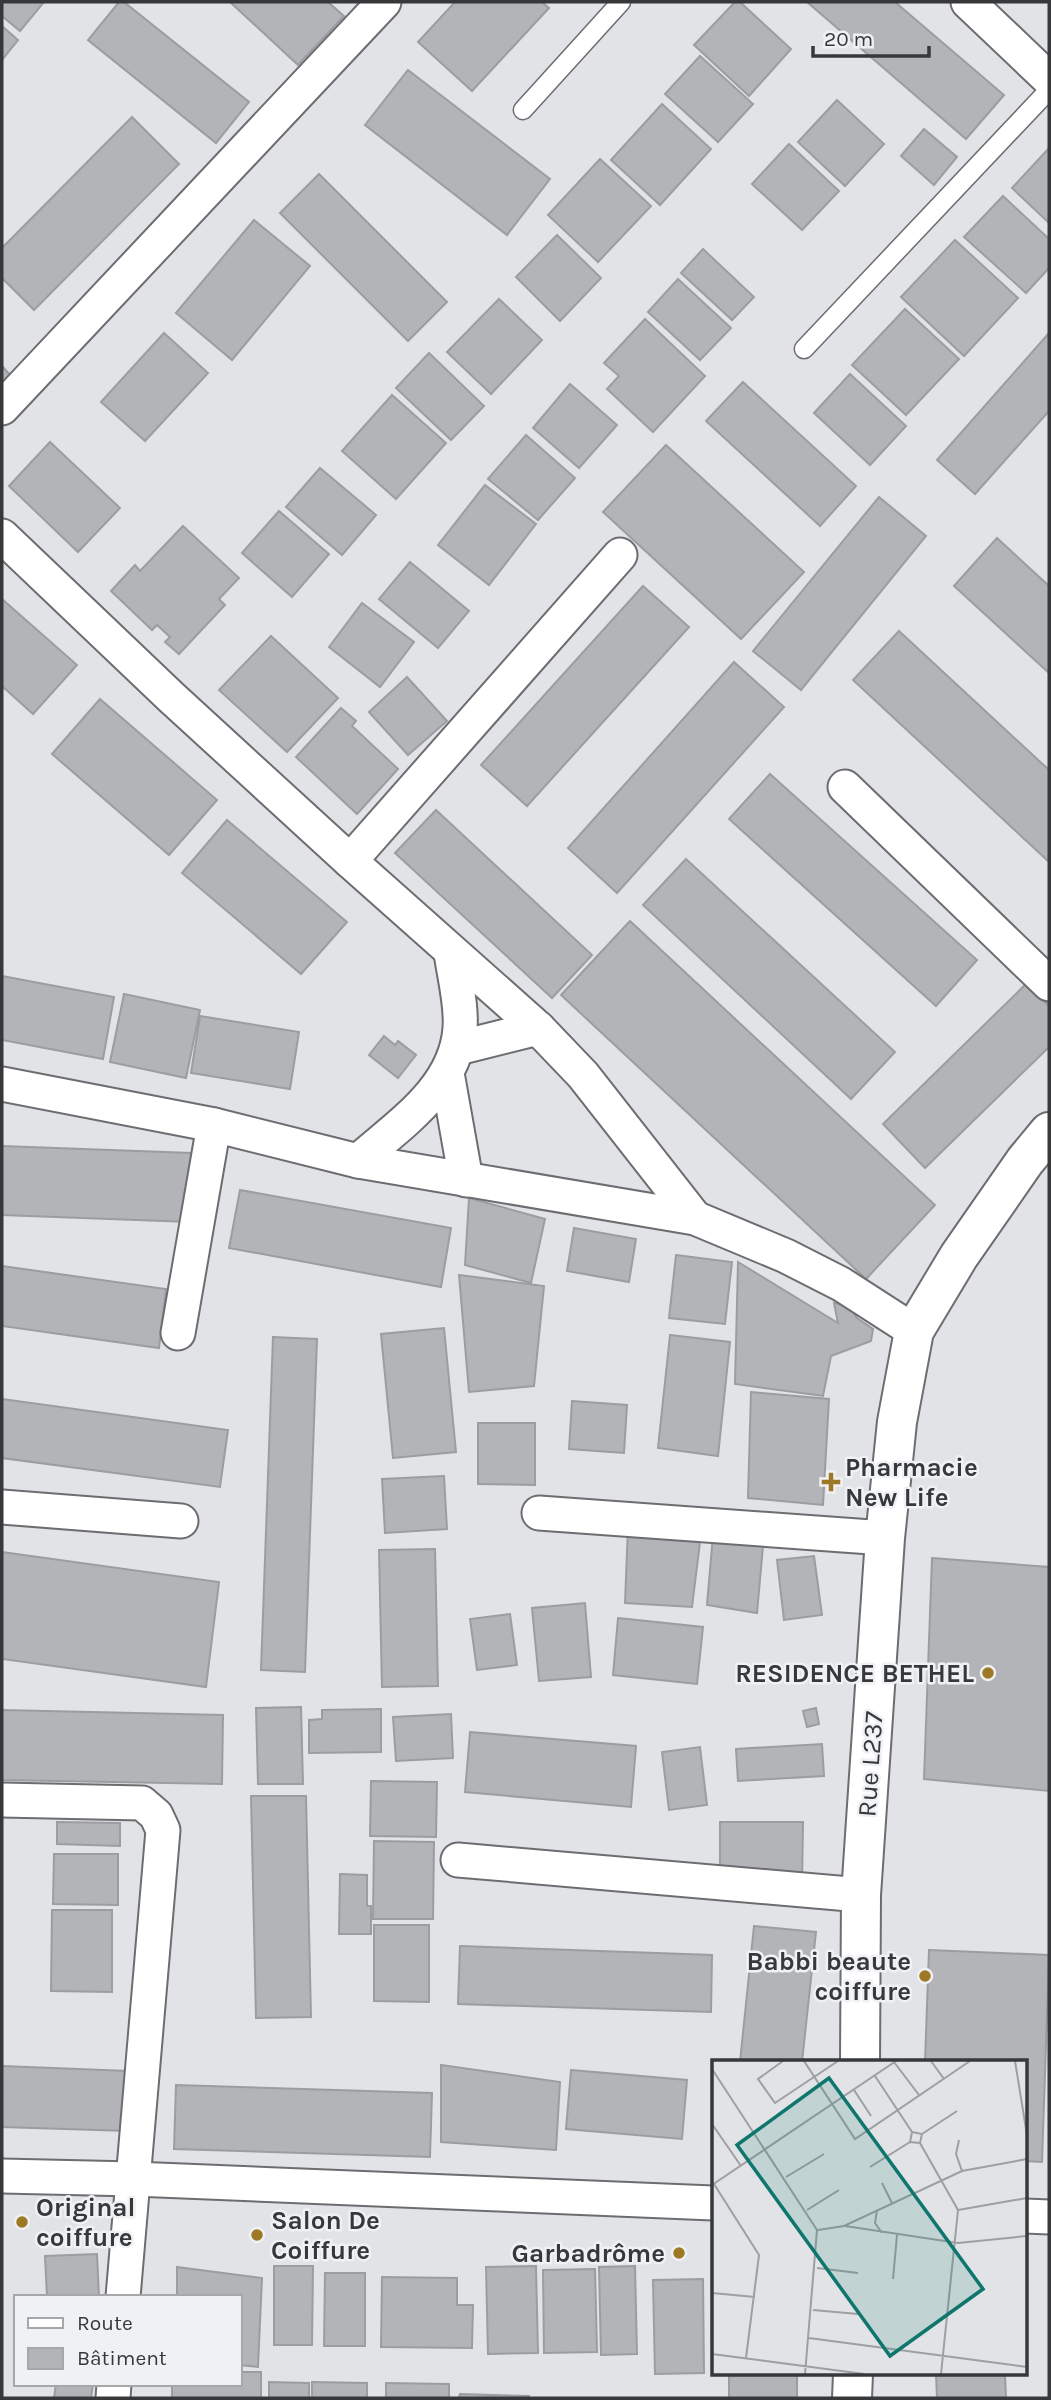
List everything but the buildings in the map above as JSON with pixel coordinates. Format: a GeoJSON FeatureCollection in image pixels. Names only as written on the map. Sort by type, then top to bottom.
{"type":"FeatureCollection","features":[{"type":"Feature","properties":{"kind":"street"},"geometry":{"type":"LineString","coordinates":[[2,408],[384,2]]}},
{"type":"Feature","properties":{"kind":"street"},"geometry":{"type":"LineString","coordinates":[[968,2],[1049,79]]}},
{"type":"Feature","properties":{"kind":"street"},"geometry":{"type":"LineString","coordinates":[[2,536],[350,861],[538,1028],[583,1075],[695,1219]]}},
{"type":"Feature","properties":{"kind":"street"},"geometry":{"type":"LineString","coordinates":[[350,861],[620,555]]}},
{"type":"Feature","properties":{"kind":"street"},"geometry":{"type":"LineString","coordinates":[[845,787],[1049,984]]}},
{"type":"Feature","properties":{"kind":"street"},"geometry":{"type":"LineString","coordinates":[[451,953],[460,1024],[453,1060],[466,1181]]}},
{"type":"Feature","properties":{"kind":"street"},"geometry":{"type":"LineString","coordinates":[[358,1161],[429,1097],[453,1060],[538,1028]]}},
{"type":"Feature","properties":{"kind":"street"},"geometry":{"type":"LineString","coordinates":[[2,1084],[214,1125],[358,1161],[695,1219],[786,1256],[841,1284],[914,1331]]}},
{"type":"Feature","properties":{"kind":"street"},"geometry":{"type":"LineString","coordinates":[[178,1333],[214,1125]]}},
{"type":"Feature","properties":{"kind":"street","name":"Rue L237"},"geometry":{"type":"LineString","coordinates":[[860,2060],[860,1895],[886,1538],[897,1422],[914,1331],[959,1256],[1025,1161],[1049,1132]]}},
{"type":"Feature","properties":{"kind":"street"},"geometry":{"type":"LineString","coordinates":[[2,1507],[181,1521]]}},
{"type":"Feature","properties":{"kind":"street"},"geometry":{"type":"LineString","coordinates":[[539,1513],[886,1538]]}},
{"type":"Feature","properties":{"kind":"street"},"geometry":{"type":"LineString","coordinates":[[2,1800],[142,1803],[156,1815],[163,1829],[122,2295]]}},
{"type":"Feature","properties":{"kind":"street"},"geometry":{"type":"LineString","coordinates":[[458,1860],[860,1895]]}},
{"type":"Feature","properties":{"kind":"street"},"geometry":{"type":"LineString","coordinates":[[2,2176],[712,2203]]}},
{"type":"Feature","properties":{"kind":"street"},"geometry":{"type":"LineString","coordinates":[[1026,2216],[1049,2217]]}},
{"type":"Feature","properties":{"kind":"street"},"geometry":{"type":"LineString","coordinates":[[852,2398],[853,2376]]}},
{"type":"Feature","properties":{"kind":"lane"},"geometry":{"type":"LineString","coordinates":[[523,110],[621,2]]}},
{"type":"Feature","properties":{"kind":"lane"},"geometry":{"type":"LineString","coordinates":[[804,349],[1049,90]]}},
{"type":"Feature","properties":{"kind":"place","name":"Pharmacie New Life"},"geometry":{"type":"Point","coordinates":[831,1482]}},
{"type":"Feature","properties":{"kind":"place","name":"RESIDENCE BETHEL"},"geometry":{"type":"Point","coordinates":[988,1673]}},
{"type":"Feature","properties":{"kind":"place","name":"Babbi beaute coiffure"},"geometry":{"type":"Point","coordinates":[925,1976]}},
{"type":"Feature","properties":{"kind":"place","name":"Original coiffure"},"geometry":{"type":"Point","coordinates":[22,2222]}},
{"type":"Feature","properties":{"kind":"place","name":"Salon De Coiffure"},"geometry":{"type":"Point","coordinates":[257,2235]}},
{"type":"Feature","properties":{"kind":"place","name":"Garbadrôme"},"geometry":{"type":"Point","coordinates":[679,2253]}}]}
